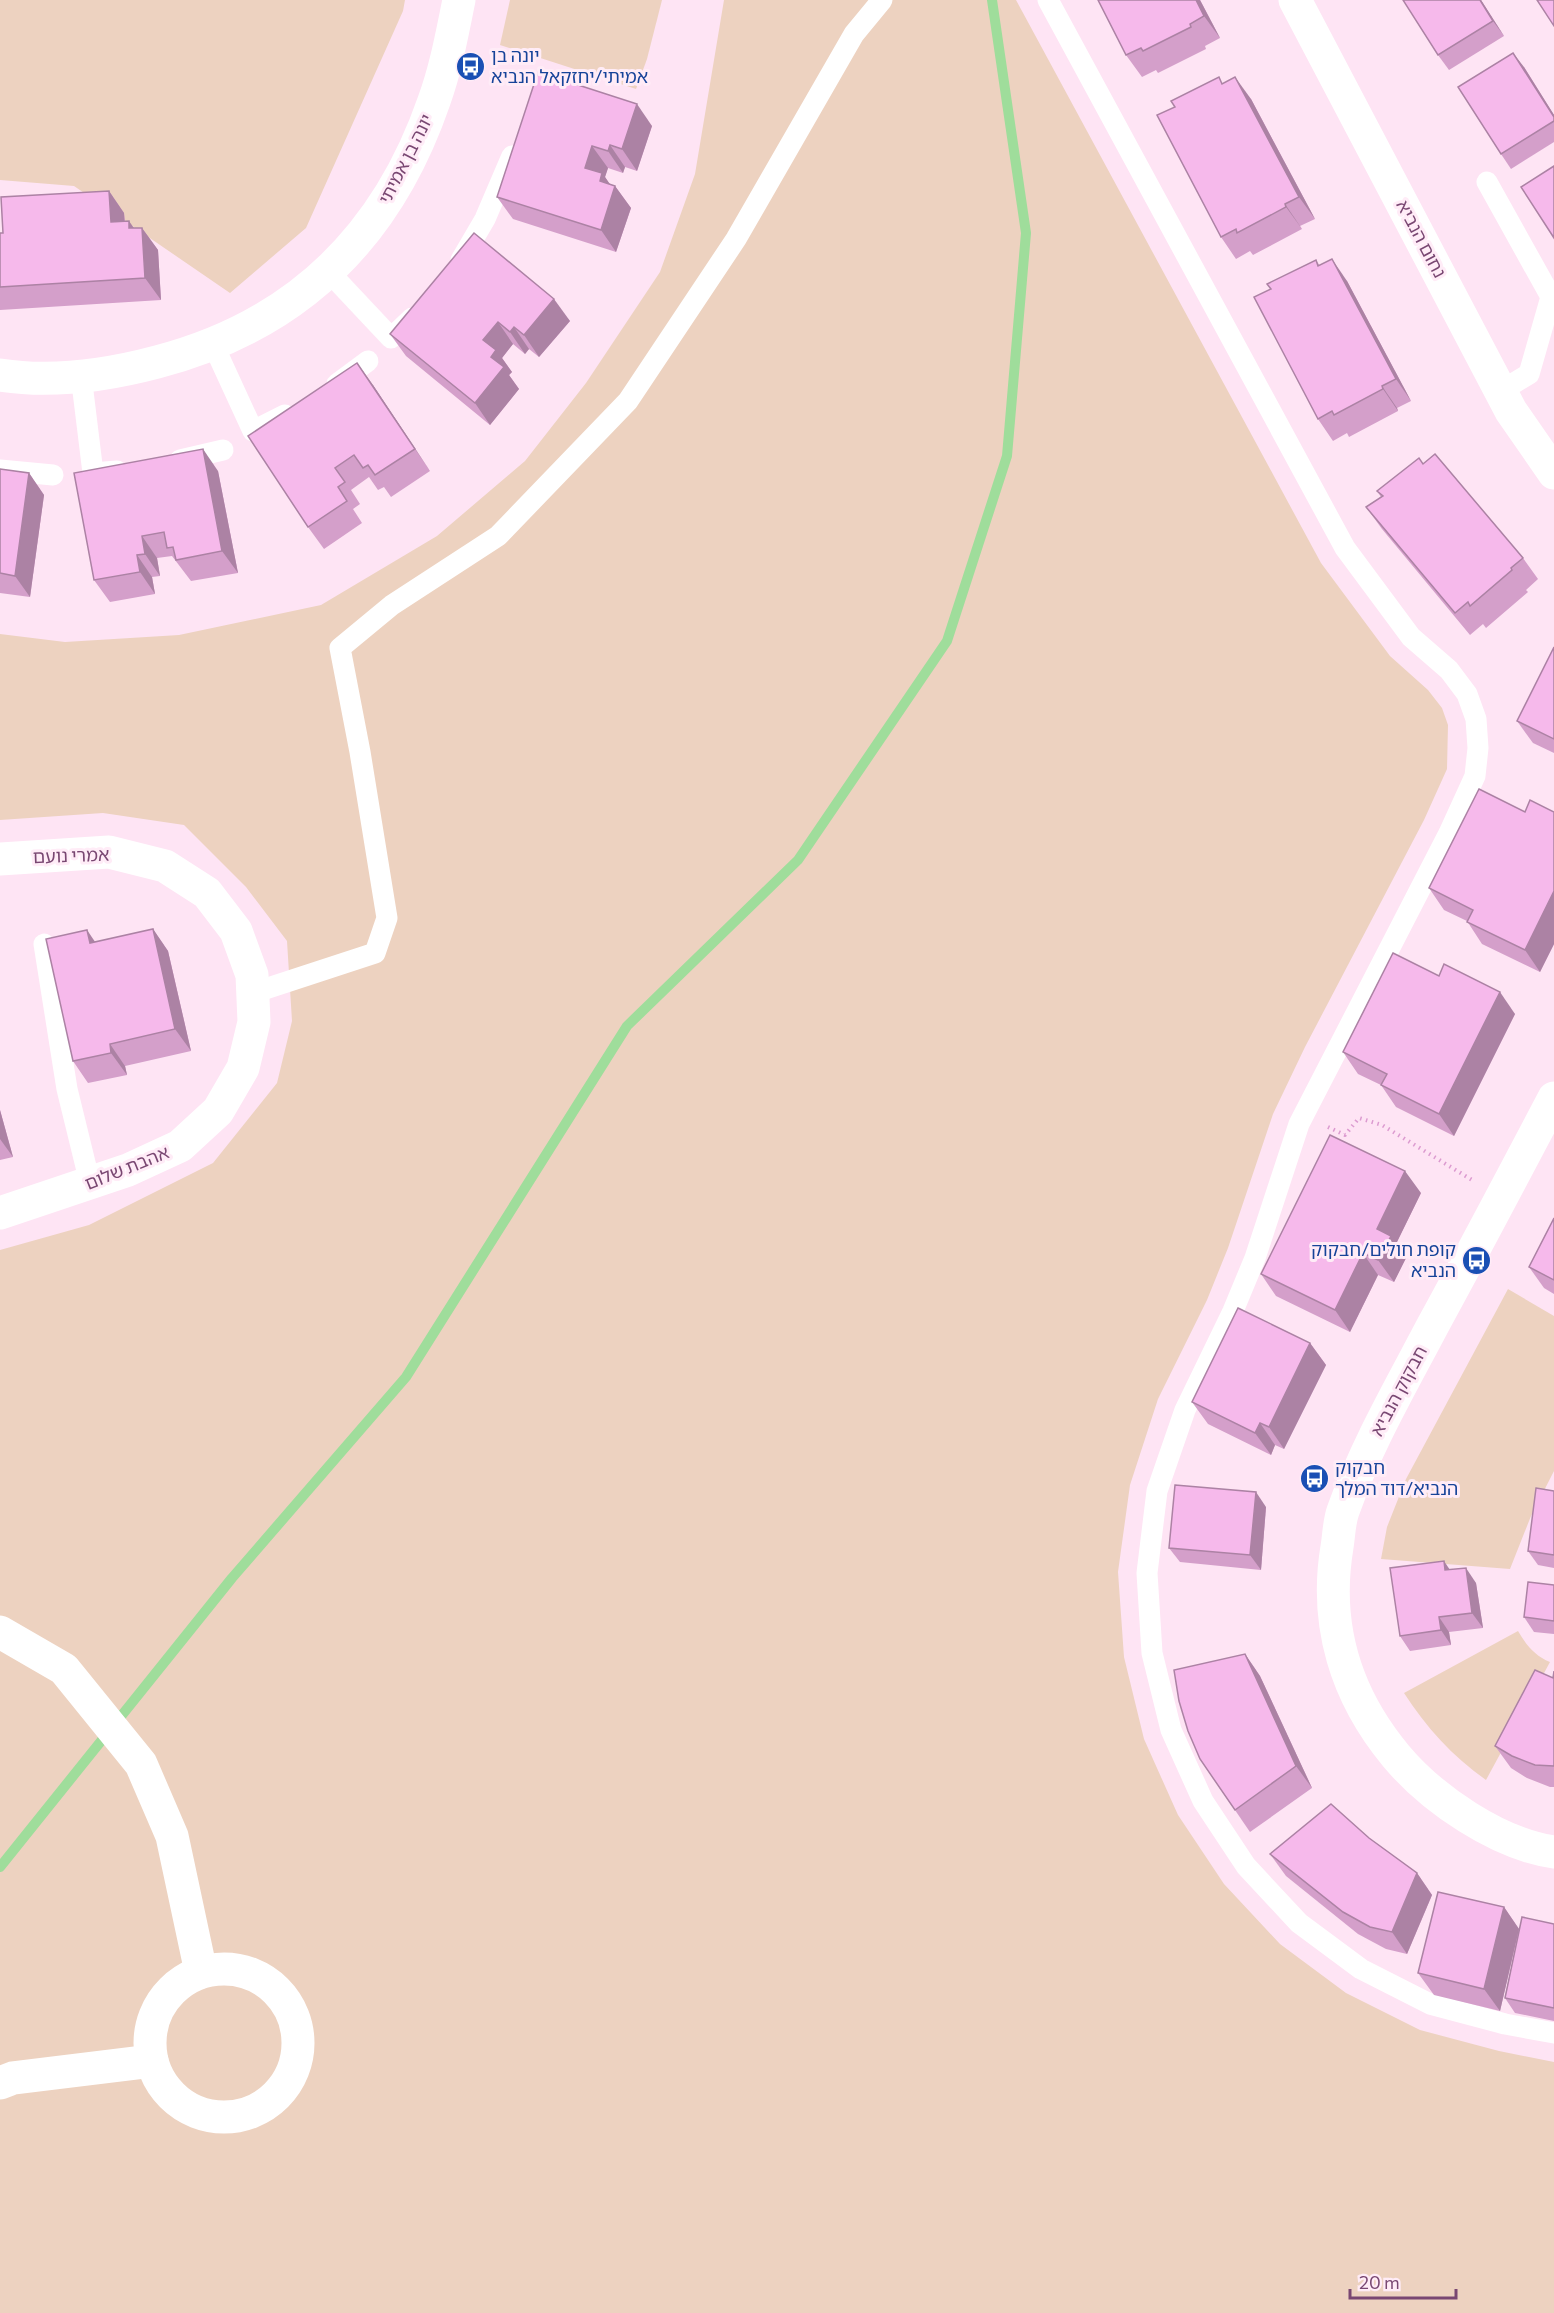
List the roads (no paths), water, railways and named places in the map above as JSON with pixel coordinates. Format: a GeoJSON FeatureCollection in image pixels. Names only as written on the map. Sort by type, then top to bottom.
{"type":"FeatureCollection","features":[{"type":"Feature","properties":{"kind":"street","name":"יונה בן אמיתי"},"geometry":{"type":"LineString","coordinates":[[0,375],[67,377],[132,369],[191,354],[243,332],[288,304],[329,272],[369,226],[392,193],[415,148],[435,101],[459,0]]}},
{"type":"Feature","properties":{"kind":"street","name":"נחום הנביא"},"geometry":{"type":"LineString","coordinates":[[1295,0],[1501,391],[1524,430],[1554,473]]}},
{"type":"Feature","properties":{"kind":"street","name":"אמרי נועם"},"geometry":{"type":"LineString","coordinates":[[0,859],[109,852],[165,866],[207,893],[236,931],[252,975],[254,1007]]}},
{"type":"Feature","properties":{"kind":"street","name":"אהבת שלום"},"geometry":{"type":"LineString","coordinates":[[0,1213],[128,1170],[180,1146],[218,1111],[243,1068],[254,1007]]}},
{"type":"Feature","properties":{"kind":"street","name":"חבקוק הנביא"},"geometry":{"type":"LineString","coordinates":[[1554,1098],[1368,1449],[1342,1514],[1332,1575],[1335,1632],[1351,1685],[1377,1733],[1411,1773],[1452,1808],[1498,1834],[1554,1852]]}},
{"type":"Feature","properties":{"kind":"street"},"geometry":{"type":"LineString","coordinates":[[0,1632],[64,1669],[141,1764],[172,1836],[201,1972]]}},
{"type":"Feature","properties":{"kind":"street"},"geometry":{"type":"LineString","coordinates":[[225,1968],[249,1973],[271,1985],[287,2003],[297,2025],[299,2049],[292,2073],[279,2094],[259,2109],[235,2117],[210,2116],[186,2108],[167,2092],[154,2071],[152,2061],[149,2047],[151,2023],[162,2001],[179,1983],[201,1972],[225,1968]]}},
{"type":"Feature","properties":{"kind":"street"},"geometry":{"type":"LineString","coordinates":[[0,2083],[13,2078],[152,2061]]}},
{"type":"Feature","properties":{"kind":"lane"},"geometry":{"type":"LineString","coordinates":[[254,1007],[375,953],[387,918],[360,752],[340,648],[392,605],[498,536],[628,401],[736,240],[854,34],[882,0]]}},
{"type":"Feature","properties":{"kind":"lane"},"geometry":{"type":"LineString","coordinates":[[1048,0],[1345,548],[1411,637],[1449,670],[1467,694],[1476,719],[1478,748],[1472,784],[1303,1116],[1255,1258],[1233,1311],[1185,1410],[1157,1491],[1147,1573],[1150,1630],[1152,1653],[1171,1730],[1203,1801],[1240,1857],[1299,1923],[1361,1969],[1430,2004],[1505,2024],[1554,2033]]}},
{"type":"Feature","properties":{"kind":"lane"},"geometry":{"type":"LineString","coordinates":[[447,279],[485,219],[498,192],[520,133]]}},
{"type":"Feature","properties":{"kind":"lane"},"geometry":{"type":"LineString","coordinates":[[1487,182],[1551,297],[1529,374],[1501,391]]}},
{"type":"Feature","properties":{"kind":"lane"},"geometry":{"type":"LineString","coordinates":[[329,272],[391,338],[428,302]]}},
{"type":"Feature","properties":{"kind":"lane"},"geometry":{"type":"LineString","coordinates":[[213,344],[253,431],[310,401],[368,361]]}},
{"type":"Feature","properties":{"kind":"lane"},"geometry":{"type":"LineString","coordinates":[[81,375],[93,472],[135,468]]}},
{"type":"Feature","properties":{"kind":"lane"},"geometry":{"type":"LineString","coordinates":[[161,464],[223,450]]}},
{"type":"Feature","properties":{"kind":"lane"},"geometry":{"type":"LineString","coordinates":[[0,470],[53,476]]}},
{"type":"Feature","properties":{"kind":"lane"},"geometry":{"type":"LineString","coordinates":[[44,944],[67,1089],[90,1183]]}},
{"type":"Feature","properties":{"kind":"waterway"},"geometry":{"type":"LineString","coordinates":[[0,1867],[232,1578],[406,1377],[627,1026],[798,860],[947,641],[1007,456],[1026,233],[992,0]]}},
{"type":"Feature","properties":{"kind":"place","name":"יונה בן אמיתי/יחזקאל הנביא"},"geometry":{"type":"Point","coordinates":[470,66]}},
{"type":"Feature","properties":{"kind":"place","name":"קופת חולים/חבקוק הנביא"},"geometry":{"type":"Point","coordinates":[1477,1260]}},
{"type":"Feature","properties":{"kind":"place","name":"חבקוק הנביא/דוד המלך"},"geometry":{"type":"Point","coordinates":[1314,1478]}}]}
